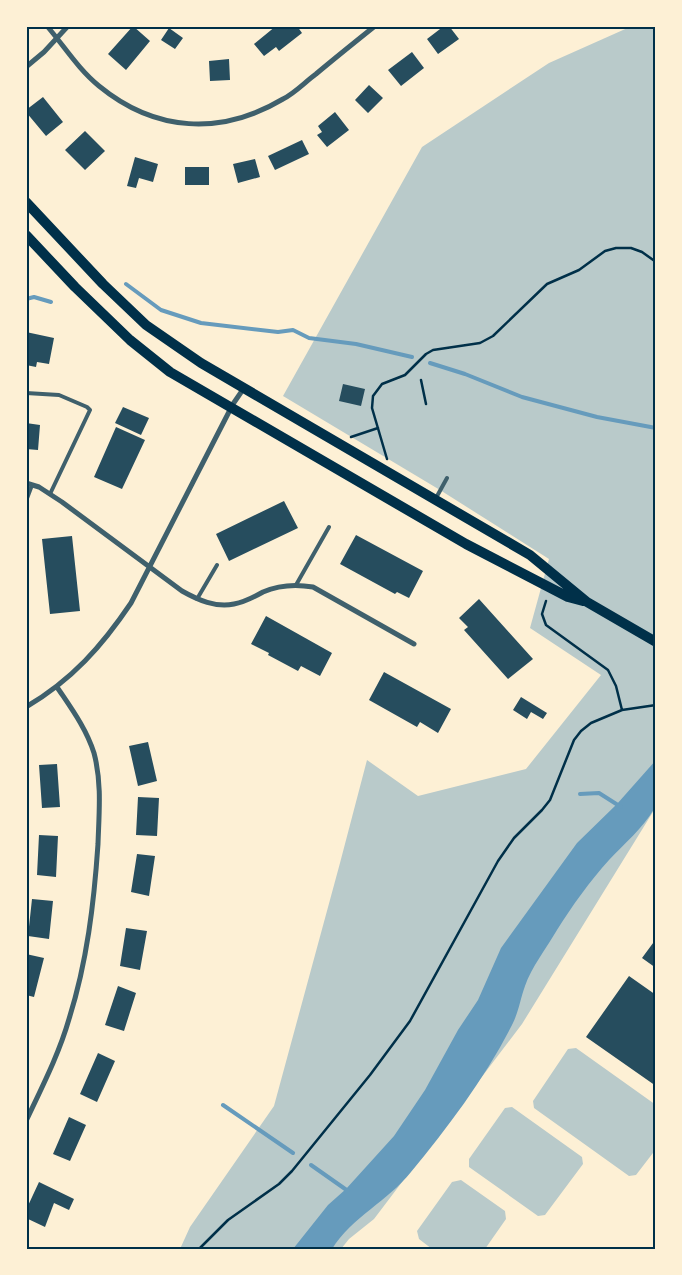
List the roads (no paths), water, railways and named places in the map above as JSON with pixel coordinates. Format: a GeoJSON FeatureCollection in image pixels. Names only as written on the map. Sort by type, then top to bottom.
{"type":"FeatureCollection","features":[{"type":"Feature","properties":{"kind":"main road"},"geometry":{"type":"LineString","coordinates":[[26,202],[103,284],[146,325],[201,363],[530,555],[587,602],[656,642]]}},
{"type":"Feature","properties":{"kind":"main road"},"geometry":{"type":"LineString","coordinates":[[26,235],[75,287],[130,340],[170,372],[475,548],[568,597],[587,602]]}},
{"type":"Feature","properties":{"kind":"street"},"geometry":{"type":"LineString","coordinates":[[47,26],[98,85],[125,105],[154,118],[178,123],[203,124],[228,121],[254,114],[285,98],[375,26]]}},
{"type":"Feature","properties":{"kind":"street"},"geometry":{"type":"LineString","coordinates":[[26,67],[68,26]]}},
{"type":"Feature","properties":{"kind":"street"},"geometry":{"type":"LineString","coordinates":[[26,707],[57,687],[89,658],[112,632],[132,603],[232,407],[244,388]]}},
{"type":"Feature","properties":{"kind":"street"},"geometry":{"type":"LineString","coordinates":[[29,484],[50,494],[97,526],[150,568],[182,591],[197,599],[213,604],[236,604],[279,586],[313,587],[414,644]]}},
{"type":"Feature","properties":{"kind":"street"},"geometry":{"type":"LineString","coordinates":[[26,1120],[47,1076],[69,1020],[88,942],[95,894],[100,800],[94,753],[85,732],[57,687]]}},
{"type":"Feature","properties":{"kind":"lane"},"geometry":{"type":"LineString","coordinates":[[26,393],[59,395],[90,410],[50,494]]}},
{"type":"Feature","properties":{"kind":"lane"},"geometry":{"type":"LineString","coordinates":[[435,500],[448,478]]}},
{"type":"Feature","properties":{"kind":"lane"},"geometry":{"type":"LineString","coordinates":[[26,501],[29,484]]}},
{"type":"Feature","properties":{"kind":"lane"},"geometry":{"type":"LineString","coordinates":[[296,585],[329,527]]}},
{"type":"Feature","properties":{"kind":"lane"},"geometry":{"type":"LineString","coordinates":[[197,599],[217,565]]}},
{"type":"Feature","properties":{"kind":"water"},"geometry":{"type":"Polygon","coordinates":[[[656,760],[654,809],[639,829],[595,876],[563,921],[531,972],[514,1020],[501,1045],[478,1083],[452,1120],[402,1182],[360,1218],[332,1249],[293,1249],[328,1205],[346,1189],[394,1136],[425,1090],[458,1030],[478,1000],[501,948],[577,843],[617,804],[656,760]]]}},
{"type":"Feature","properties":{"kind":"waterway"},"geometry":{"type":"LineString","coordinates":[[126,284],[161,310],[201,323],[278,332],[293,330],[309,338],[356,344],[412,357]]}},
{"type":"Feature","properties":{"kind":"waterway"},"geometry":{"type":"LineString","coordinates":[[26,299],[34,297],[51,302]]}},
{"type":"Feature","properties":{"kind":"waterway"},"geometry":{"type":"LineString","coordinates":[[430,363],[465,374],[522,397],[597,417],[656,428]]}},
{"type":"Feature","properties":{"kind":"waterway"},"geometry":{"type":"LineString","coordinates":[[580,794],[599,793],[621,807]]}},
{"type":"Feature","properties":{"kind":"waterway"},"geometry":{"type":"LineString","coordinates":[[223,1105],[293,1153]]}},
{"type":"Feature","properties":{"kind":"waterway"},"geometry":{"type":"LineString","coordinates":[[311,1165],[348,1191]]}}]}
